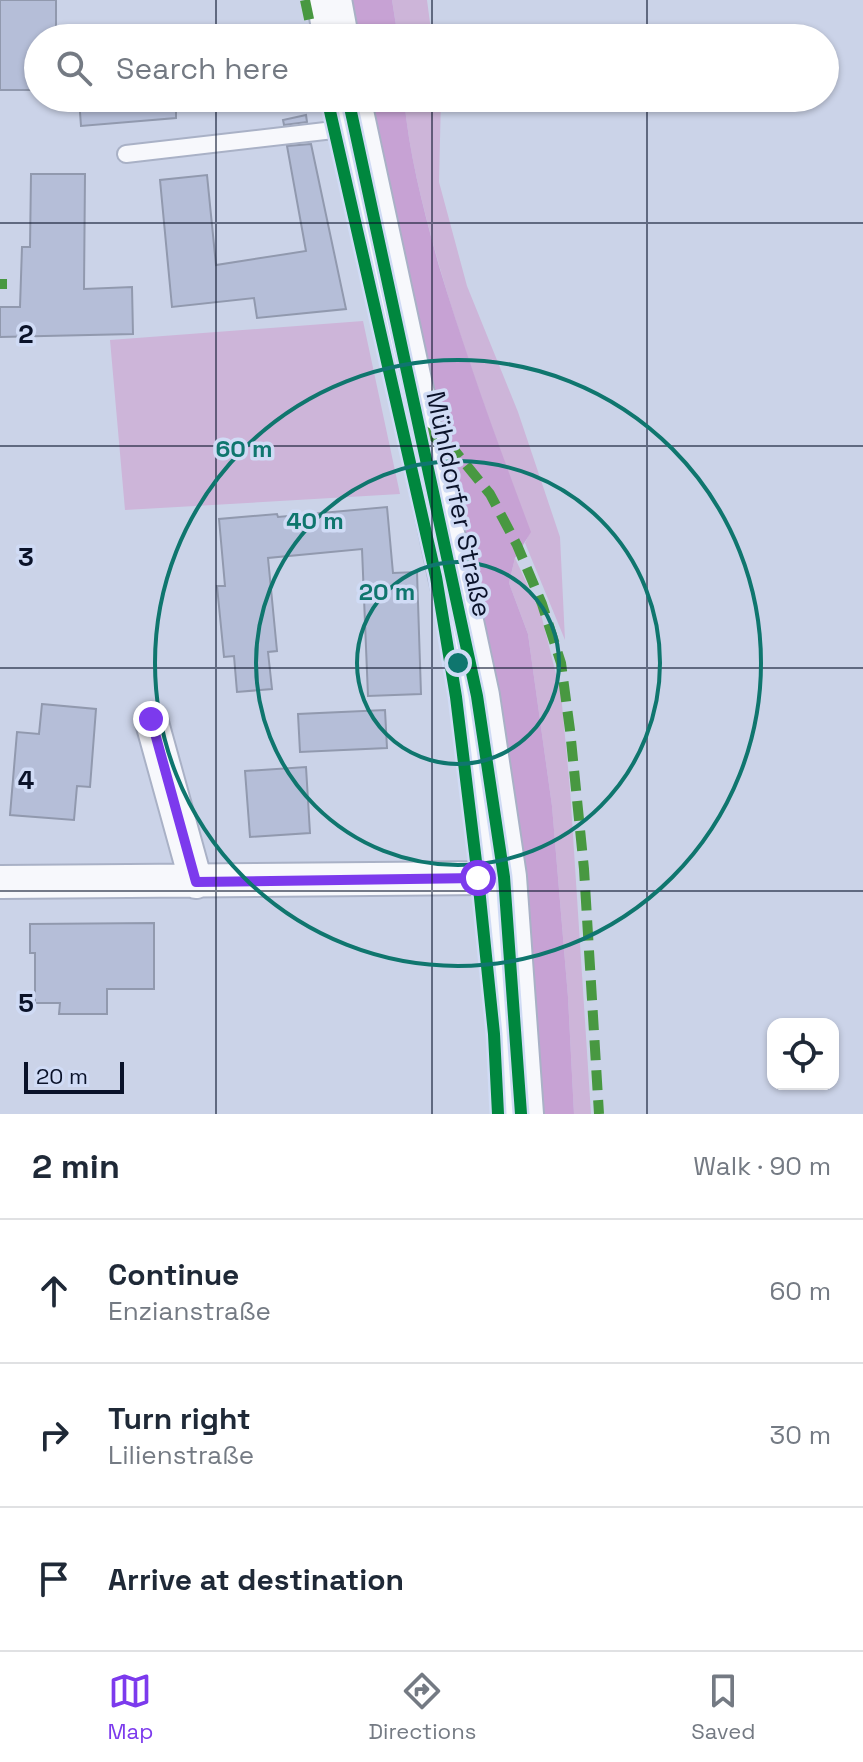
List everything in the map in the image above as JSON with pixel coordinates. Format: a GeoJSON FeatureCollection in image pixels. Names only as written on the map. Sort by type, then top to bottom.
{"type":"FeatureCollection","features":[{"type":"Feature","properties":{"kind":"street"},"geometry":{"type":"LineString","coordinates":[[329,0],[333,24]]}},
{"type":"Feature","properties":{"kind":"street","name":"Mühldorfer Straße"},"geometry":{"type":"LineString","coordinates":[[352,113],[477,696],[504,877],[521,1114]]}},
{"type":"Feature","properties":{"kind":"street"},"geometry":{"type":"LineString","coordinates":[[151,719],[196,882]]}},
{"type":"Feature","properties":{"kind":"street"},"geometry":{"type":"LineString","coordinates":[[0,882],[504,877]]}},
{"type":"Feature","properties":{"kind":"lane"},"geometry":{"type":"LineString","coordinates":[[126,154],[352,113]]}},
{"type":"Feature","properties":{"kind":"shaded area"},"geometry":{"type":"Polygon","coordinates":[[[350,0],[392,0],[396,24],[354,24],[350,0]]]}},
{"type":"Feature","properties":{"kind":"shaded area"},"geometry":{"type":"Polygon","coordinates":[[[392,0],[427,0],[430,24],[396,24],[392,0]]]}},
{"type":"Feature","properties":{"kind":"shaded area"},"geometry":{"type":"Polygon","coordinates":[[[372,112],[405,112],[413,162],[439,266],[531,532],[515,558],[509,583],[528,634],[552,806],[574,1114],[537,1114],[372,112]]]}},
{"type":"Feature","properties":{"kind":"shaded area"},"geometry":{"type":"Polygon","coordinates":[[[406,112],[441,112],[439,182],[467,286],[518,412],[560,537],[565,640],[525,543],[530,532],[449,299],[409,141],[406,112]]]}},
{"type":"Feature","properties":{"kind":"shaded area"},"geometry":{"type":"Polygon","coordinates":[[[363,321],[400,494],[125,510],[110,340],[363,321]]]}},
{"type":"Feature","properties":{"kind":"shaded area"},"geometry":{"type":"Polygon","coordinates":[[[515,558],[541,614],[561,694],[591,1114],[574,1114],[552,806],[528,634],[509,583],[515,558]]]}},
{"type":"Feature","properties":{"kind":"building"},"geometry":{"type":"Polygon","coordinates":[[[0,0],[56,0],[56,24],[24,24],[24,90],[0,90],[0,0]]]}},
{"type":"Feature","properties":{"kind":"building"},"geometry":{"type":"Polygon","coordinates":[[[80,112],[176,112],[176,118],[81,126],[80,112]]]}},
{"type":"Feature","properties":{"kind":"building"},"geometry":{"type":"Polygon","coordinates":[[[306,115],[307,122],[284,125],[283,120],[306,115]]]}},
{"type":"Feature","properties":{"kind":"building"},"geometry":{"type":"Polygon","coordinates":[[[311,144],[346,309],[257,318],[254,298],[172,307],[160,180],[207,175],[216,265],[306,251],[287,146],[311,144]]]}},
{"type":"Feature","properties":{"kind":"building"},"geometry":{"type":"Polygon","coordinates":[[[31,174],[85,174],[84,289],[132,287],[133,334],[0,337],[0,307],[20,307],[22,247],[30,247],[31,174]]]}},
{"type":"Feature","properties":{"kind":"building"},"geometry":{"type":"Polygon","coordinates":[[[387,507],[393,573],[417,572],[421,694],[368,696],[362,549],[268,558],[277,651],[268,652],[272,689],[237,692],[234,656],[224,657],[217,586],[225,586],[219,519],[387,507]]]}},
{"type":"Feature","properties":{"kind":"building"},"geometry":{"type":"Polygon","coordinates":[[[42,704],[96,709],[90,787],[77,786],[74,820],[10,815],[17,732],[39,734],[42,704]]]}},
{"type":"Feature","properties":{"kind":"building"},"geometry":{"type":"Polygon","coordinates":[[[385,710],[387,748],[300,752],[298,714],[385,710]]]}},
{"type":"Feature","properties":{"kind":"building"},"geometry":{"type":"Polygon","coordinates":[[[306,767],[310,833],[250,837],[245,771],[306,767]]]}},
{"type":"Feature","properties":{"kind":"building"},"geometry":{"type":"Polygon","coordinates":[[[154,923],[154,989],[107,989],[107,1014],[59,1014],[60,1003],[35,1003],[35,953],[30,953],[30,924],[154,923]]]}},
{"type":"Feature","properties":{"kind":"marked path"},"geometry":{"type":"LineString","coordinates":[[305,0],[310,24]]}},
{"type":"Feature","properties":{"kind":"marked path"},"geometry":{"type":"LineString","coordinates":[[0,284],[7,284]]}},
{"type":"Feature","properties":{"kind":"marked path"},"geometry":{"type":"LineString","coordinates":[[420,428],[455,451],[490,494],[517,545],[542,604],[561,663],[584,869],[599,1114]]}},
{"type":"Feature","properties":{"kind":"cycle path"},"geometry":{"type":"LineString","coordinates":[[330,112],[436,577],[456,697],[478,878],[494,1034],[498,1114]]}},
{"type":"Feature","properties":{"kind":"cycle path"},"geometry":{"type":"LineString","coordinates":[[351,112],[477,696],[504,877],[521,1114]]}},
{"type":"Feature","properties":{"kind":"route"},"geometry":{"type":"LineString","coordinates":[[151,719],[196,882],[478,878]]}}]}
